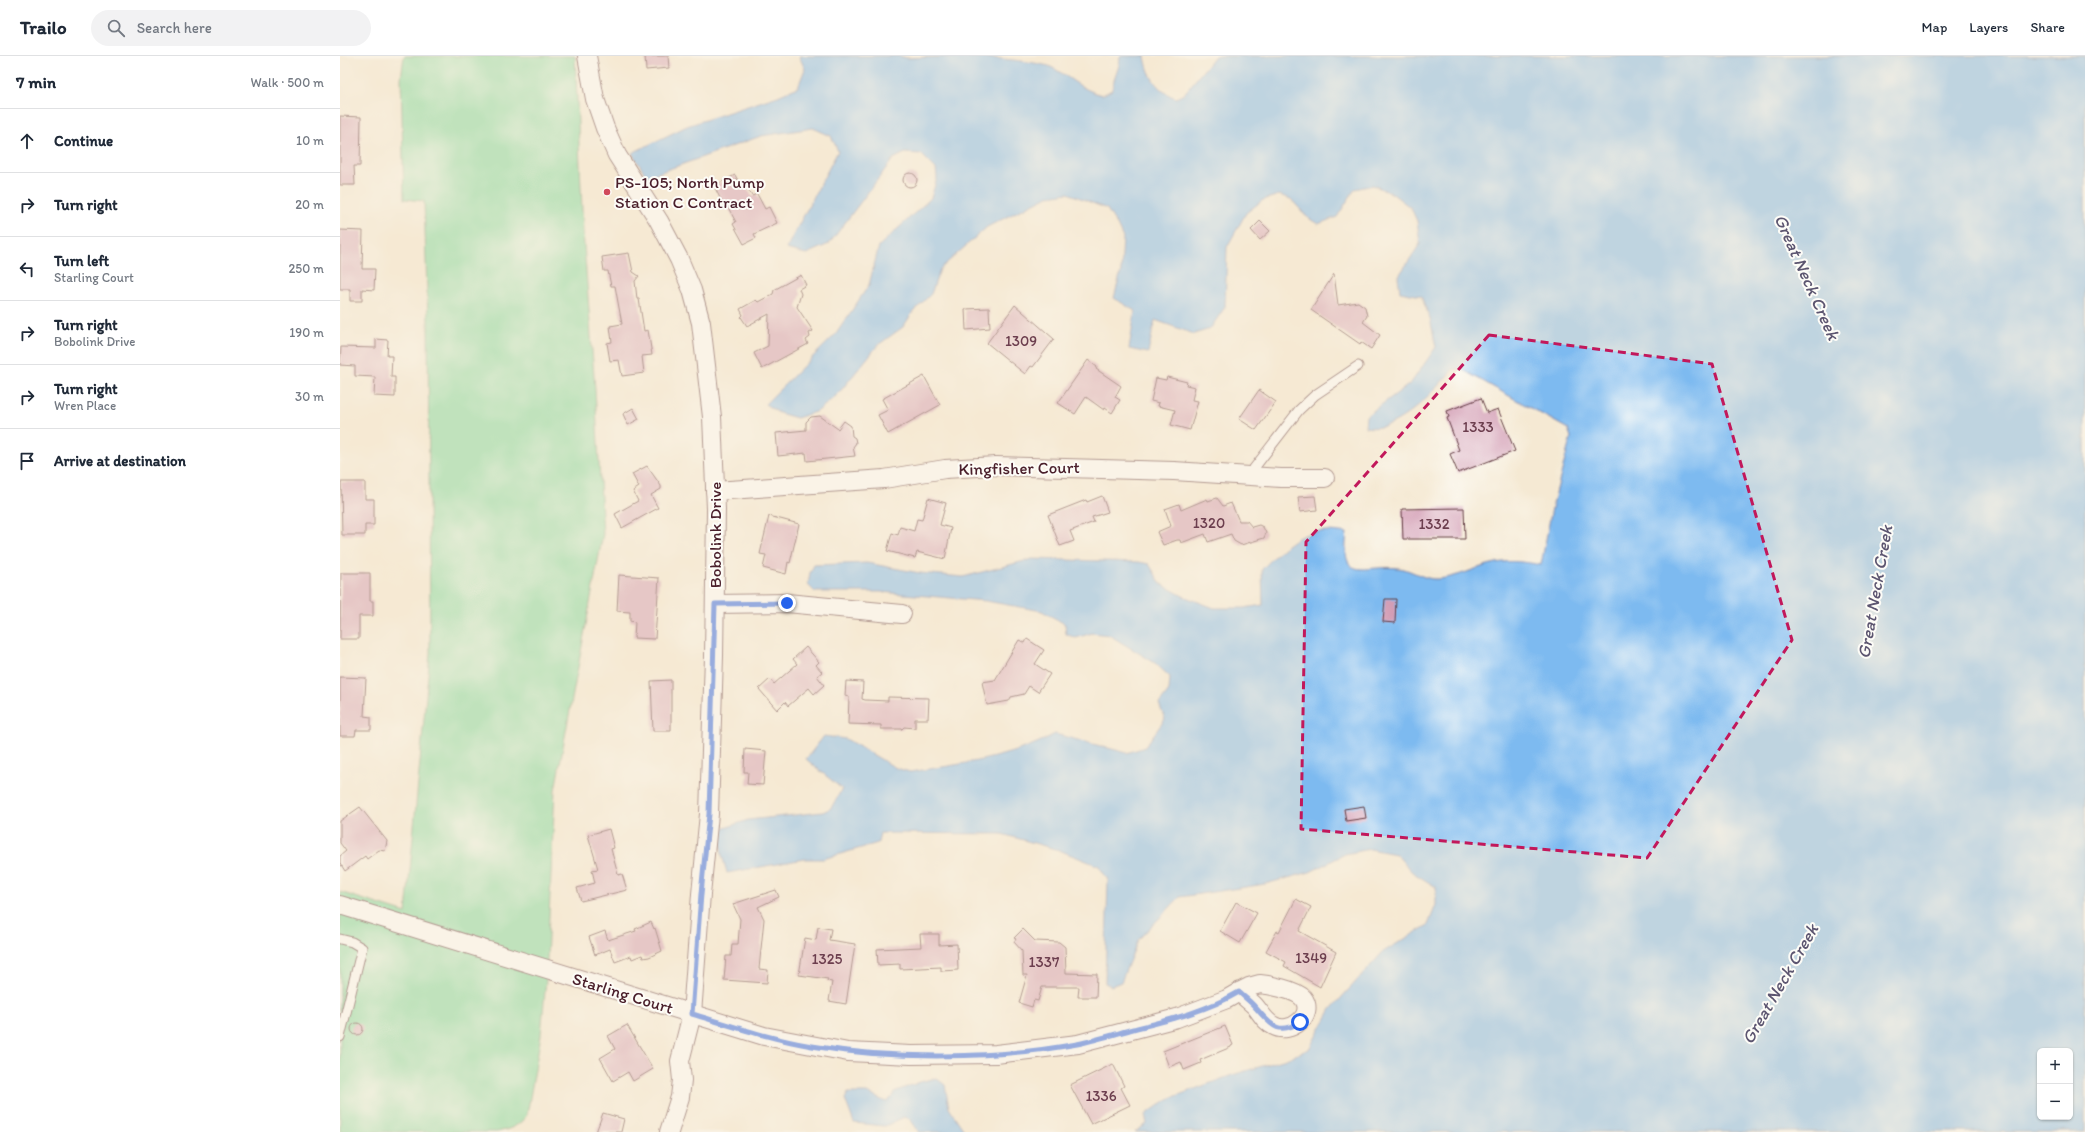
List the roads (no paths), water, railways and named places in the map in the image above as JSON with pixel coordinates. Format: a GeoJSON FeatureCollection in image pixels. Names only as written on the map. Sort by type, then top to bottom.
{"type":"FeatureCollection","features":[{"type":"Feature","properties":{"kind":"street","name":"Bobolink Drive"},"geometry":{"type":"LineString","coordinates":[[587,56],[595,99],[605,128],[617,155],[659,221],[679,259],[692,290],[701,323],[709,394],[715,491],[715,604],[709,814],[692,1014],[680,1062],[682,1080],[680,1098],[669,1132]]}},
{"type":"Feature","properties":{"kind":"street","name":"Kingfisher Court"},"geometry":{"type":"LineString","coordinates":[[715,491],[877,480],[945,469],[996,466],[1166,470],[1248,476],[1325,478]]}},
{"type":"Feature","properties":{"kind":"street"},"geometry":{"type":"LineString","coordinates":[[715,604],[787,603],[902,614]]}},
{"type":"Feature","properties":{"kind":"street","name":"Starling Court"},"geometry":{"type":"LineString","coordinates":[[340,905],[764,1036],[848,1052],[911,1055],[996,1054],[1078,1044],[1177,1018],[1227,999],[1239,992]]}},
{"type":"Feature","properties":{"kind":"lane"},"geometry":{"type":"LineString","coordinates":[[1248,476],[1299,410],[1315,395],[1358,366]]}},
{"type":"Feature","properties":{"kind":"lane"},"geometry":{"type":"LineString","coordinates":[[340,939],[352,942],[362,948],[340,1037]]}},
{"type":"Feature","properties":{"kind":"water","name":"Great Neck Creek"},"geometry":{"type":"Polygon","coordinates":[[[799,56],[899,56],[907,58],[960,57],[1016,60],[1049,66],[1080,86],[1102,95],[1112,90],[1120,56],[1145,56],[1148,70],[1154,82],[1169,95],[1176,98],[1184,94],[1215,56],[2085,56],[2085,1132],[1135,1132],[1147,1124],[1145,1115],[1168,1099],[1232,1075],[1286,1059],[1309,1049],[1331,1009],[1383,952],[1428,925],[1436,905],[1436,887],[1412,872],[1396,854],[1370,849],[1345,854],[1310,872],[1265,884],[1180,897],[1138,940],[1121,982],[1111,986],[1105,983],[1108,880],[1099,866],[1059,850],[1002,834],[880,833],[878,843],[823,859],[804,859],[727,873],[722,855],[719,830],[748,820],[823,812],[831,808],[842,789],[806,759],[824,736],[846,739],[896,768],[910,772],[966,763],[1003,755],[1055,734],[1127,753],[1145,747],[1165,719],[1159,704],[1169,691],[1170,677],[1155,663],[1109,635],[1092,633],[1076,638],[1066,634],[1065,624],[1042,611],[986,601],[880,592],[815,592],[808,585],[810,573],[814,565],[867,563],[920,573],[963,577],[1032,559],[1139,562],[1149,564],[1161,584],[1183,596],[1214,608],[1244,608],[1263,605],[1262,569],[1290,543],[1299,537],[1319,531],[1347,533],[1347,560],[1351,566],[1358,568],[1398,568],[1408,570],[1427,578],[1437,579],[1452,577],[1502,562],[1518,562],[1541,565],[1552,508],[1571,437],[1568,429],[1463,370],[1454,369],[1425,399],[1402,418],[1390,424],[1378,427],[1365,427],[1366,416],[1411,383],[1436,347],[1430,318],[1421,296],[1400,292],[1398,277],[1420,244],[1417,221],[1411,208],[1393,194],[1373,185],[1355,189],[1337,217],[1318,224],[1308,218],[1291,199],[1279,195],[1263,200],[1246,213],[1227,247],[1225,307],[1210,329],[1194,334],[1155,320],[1148,353],[1129,349],[1135,311],[1114,298],[1121,271],[1123,238],[1107,209],[1068,193],[1048,196],[987,227],[940,269],[931,294],[913,312],[903,327],[878,345],[838,394],[818,411],[797,418],[779,413],[765,404],[836,334],[869,285],[879,246],[931,198],[937,178],[936,169],[921,154],[905,153],[893,159],[829,244],[806,254],[786,249],[838,151],[831,136],[813,128],[761,136],[647,177],[632,153],[687,126],[778,96],[798,87],[805,69],[799,56]]]}},
{"type":"Feature","properties":{"kind":"water"},"geometry":{"type":"Polygon","coordinates":[[[936,1078],[945,1085],[949,1108],[965,1132],[919,1132],[910,1119],[904,1117],[885,1126],[854,1123],[845,1099],[848,1093],[867,1093],[886,1102],[892,1097],[894,1092],[920,1082],[936,1078]]]}},
{"type":"Feature","properties":{"kind":"place","name":"PS-105; North Pump Station C Contract"},"geometry":{"type":"Point","coordinates":[607,192]}}]}
